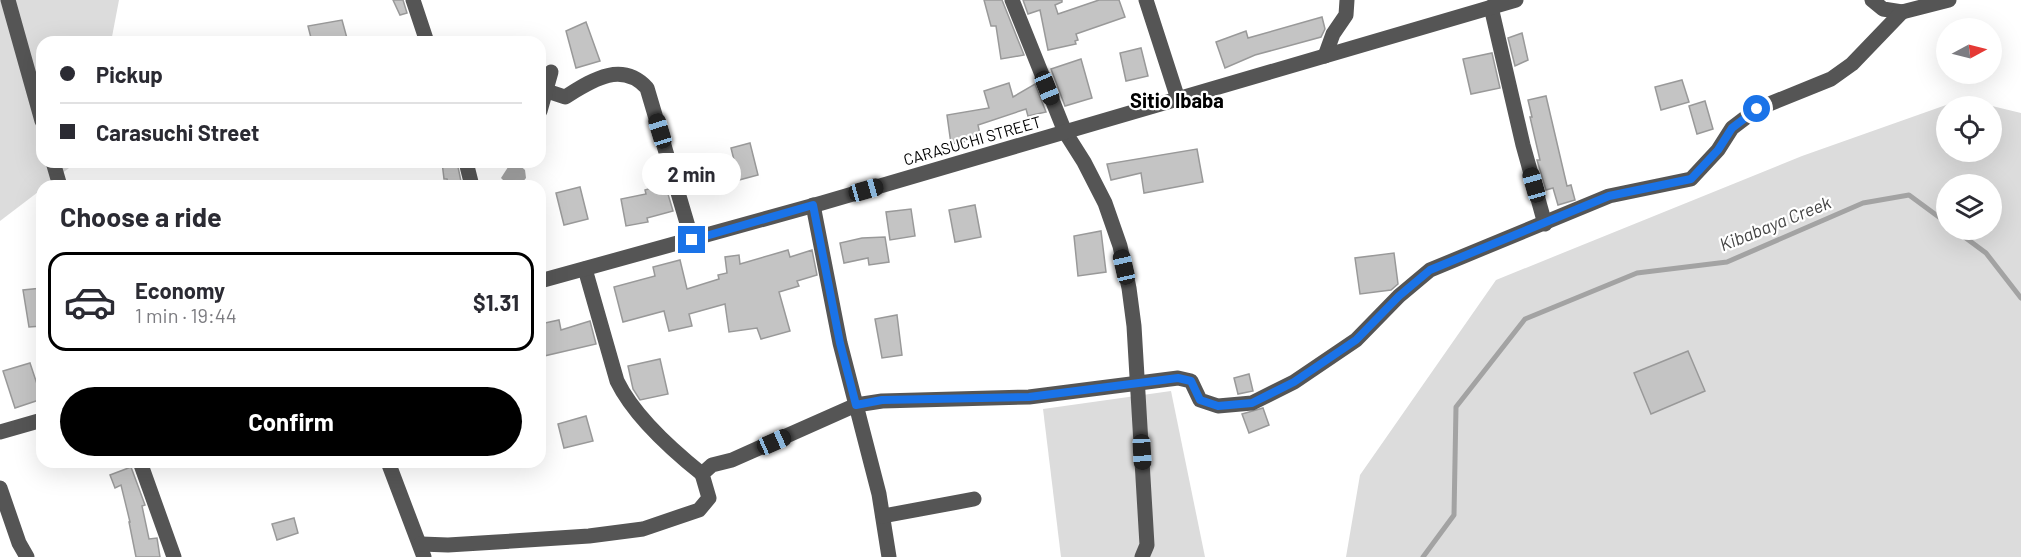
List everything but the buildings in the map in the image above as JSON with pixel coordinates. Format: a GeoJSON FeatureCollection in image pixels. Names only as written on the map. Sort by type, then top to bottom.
{"type":"FeatureCollection","features":[{"type":"Feature","properties":{"kind":"street"},"geometry":{"type":"LineString","coordinates":[[8,0],[36,100]]}},
{"type":"Feature","properties":{"kind":"street"},"geometry":{"type":"LineString","coordinates":[[413,0],[425,36]]}},
{"type":"Feature","properties":{"kind":"street"},"geometry":{"type":"LineString","coordinates":[[1012,0],[1065,132],[1084,162],[1105,203],[1120,246],[1130,297],[1139,382],[1147,545],[1142,557]]}},
{"type":"Feature","properties":{"kind":"street"},"geometry":{"type":"LineString","coordinates":[[1146,0],[1178,99]]}},
{"type":"Feature","properties":{"kind":"street"},"geometry":{"type":"LineString","coordinates":[[1325,56],[1333,34],[1347,15],[1347,0]]}},
{"type":"Feature","properties":{"kind":"street","name":"CARASUCHI STREET"},"geometry":{"type":"LineString","coordinates":[[546,279],[692,240],[1516,0]]}},
{"type":"Feature","properties":{"kind":"street"},"geometry":{"type":"LineString","coordinates":[[1872,0],[1883,9],[1902,12],[1949,0]]}},
{"type":"Feature","properties":{"kind":"street"},"geometry":{"type":"LineString","coordinates":[[1491,7],[1522,145],[1545,224]]}},
{"type":"Feature","properties":{"kind":"street"},"geometry":{"type":"LineString","coordinates":[[702,474],[712,465],[732,460],[856,405],[882,400],[1029,397],[1178,378],[1191,381],[1200,400],[1218,406],[1252,403],[1294,382],[1356,340],[1399,296],[1430,270],[1609,196],[1691,179],[1718,150],[1732,128],[1757,109],[1831,79],[1852,64],[1902,12]]}},
{"type":"Feature","properties":{"kind":"street"},"geometry":{"type":"LineString","coordinates":[[546,94],[552,72]]}},
{"type":"Feature","properties":{"kind":"street"},"geometry":{"type":"LineString","coordinates":[[547,91],[565,97],[596,78],[615,74],[639,79],[647,88],[692,240]]}},
{"type":"Feature","properties":{"kind":"street"},"geometry":{"type":"LineString","coordinates":[[813,205],[840,343],[879,494],[889,557]]}},
{"type":"Feature","properties":{"kind":"street"},"geometry":{"type":"LineString","coordinates":[[390,468],[422,550],[448,545],[589,536],[643,529],[699,510],[709,498],[702,474],[674,452],[625,397],[617,381],[585,269]]}},
{"type":"Feature","properties":{"kind":"street"},"geometry":{"type":"LineString","coordinates":[[0,432],[36,422]]}},
{"type":"Feature","properties":{"kind":"street"},"geometry":{"type":"LineString","coordinates":[[142,468],[174,557]]}},
{"type":"Feature","properties":{"kind":"street"},"geometry":{"type":"LineString","coordinates":[[0,488],[27,557]]}},
{"type":"Feature","properties":{"kind":"street"},"geometry":{"type":"LineString","coordinates":[[883,516],[974,499]]}},
{"type":"Feature","properties":{"kind":"shaded area"},"geometry":{"type":"Polygon","coordinates":[[[0,0],[119,0],[112,36],[36,36],[36,168],[69,168],[53,180],[36,180],[36,194],[0,221],[0,0]]]}},
{"type":"Feature","properties":{"kind":"shaded area"},"geometry":{"type":"Polygon","coordinates":[[[2002,108],[2021,113],[2021,557],[1346,557],[1360,475],[1496,280],[1802,156],[1936,109],[1936,162],[2002,162],[2002,108]]]}},
{"type":"Feature","properties":{"kind":"shaded area"},"geometry":{"type":"Polygon","coordinates":[[[507,168],[525,170],[524,180],[503,180],[501,178],[507,168]]]}},
{"type":"Feature","properties":{"kind":"shaded area"},"geometry":{"type":"Polygon","coordinates":[[[1171,391],[1205,557],[1061,557],[1043,409],[1171,391]]]}},
{"type":"Feature","properties":{"kind":"waterway","name":"Kibabaya Creek"},"geometry":{"type":"LineString","coordinates":[[1423,557],[1454,515],[1456,407],[1525,319],[1637,273],[1727,262],[1863,203],[1909,195],[1936,215]]}},
{"type":"Feature","properties":{"kind":"waterway","name":"Kibabaya Creek"},"geometry":{"type":"LineString","coordinates":[[1968,240],[1986,253],[2021,298]]}},
{"type":"Feature","properties":{"kind":"district","name":"Sitio Ibaba"},"geometry":{"type":"Point","coordinates":[1177,100]}},
{"type":"Feature","properties":{"kind":"route"},"geometry":{"type":"LineString","coordinates":[[692,240],[813,205],[840,343],[856,405],[882,400],[1029,397],[1178,378],[1191,381],[1200,400],[1218,406],[1252,403],[1294,382],[1356,340],[1399,296],[1430,270],[1609,196],[1691,179],[1718,150],[1732,128],[1757,109]]}}]}
